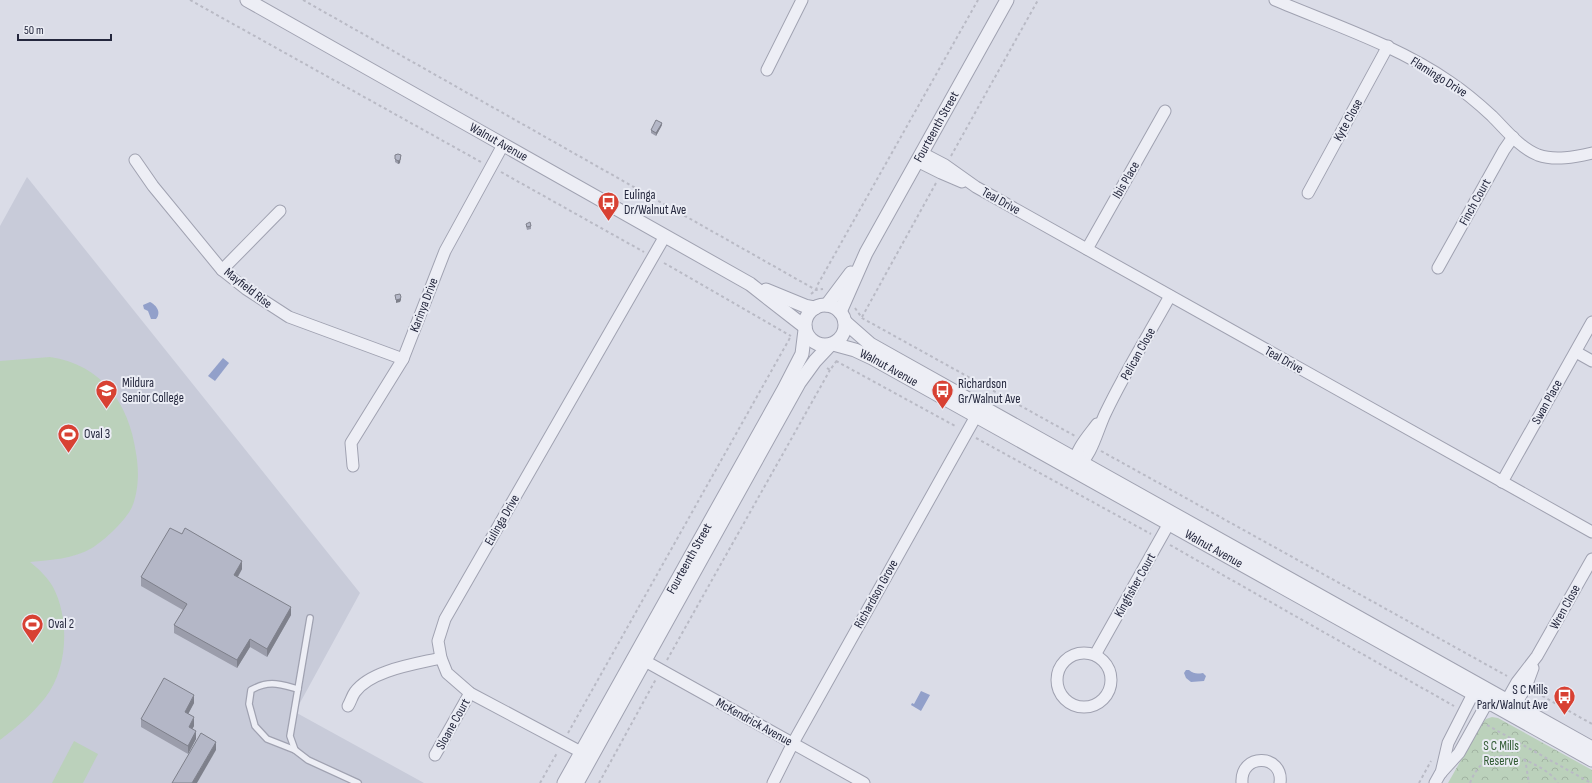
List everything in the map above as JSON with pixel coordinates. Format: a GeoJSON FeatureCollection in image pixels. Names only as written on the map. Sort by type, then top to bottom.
{"type":"FeatureCollection","features":[{"type":"Feature","properties":{"kind":"street","name":"Walnut Avenue"},"geometry":{"type":"LineString","coordinates":[[247,0],[750,284],[805,306],[821,307]]}},
{"type":"Feature","properties":{"kind":"street"},"geometry":{"type":"LineString","coordinates":[[767,70],[802,0]]}},
{"type":"Feature","properties":{"kind":"street","name":"Fourteenth Street"},"geometry":{"type":"LineString","coordinates":[[821,307],[840,297],[1007,0]]}},
{"type":"Feature","properties":{"kind":"street","name":"Flamingo Drive"},"geometry":{"type":"LineString","coordinates":[[1275,0],[1325,19],[1388,46],[1450,82],[1471,97],[1528,150],[1550,158],[1562,158],[1592,153]]}},
{"type":"Feature","properties":{"kind":"street","name":"Kyte Close"},"geometry":{"type":"LineString","coordinates":[[1308,193],[1388,46]]}},
{"type":"Feature","properties":{"kind":"street","name":"Ibis Place"},"geometry":{"type":"LineString","coordinates":[[1087,249],[1165,111]]}},
{"type":"Feature","properties":{"kind":"street","name":"Finch Court"},"geometry":{"type":"LineString","coordinates":[[1438,268],[1504,150],[1513,137]]}},
{"type":"Feature","properties":{"kind":"street","name":"Karinya Drive"},"geometry":{"type":"LineString","coordinates":[[354,466],[351,443],[403,359],[445,251],[490,166],[503,145]]}},
{"type":"Feature","properties":{"kind":"street","name":"Teal Drive"},"geometry":{"type":"LineString","coordinates":[[920,157],[945,165],[976,187],[1592,532]]}},
{"type":"Feature","properties":{"kind":"street","name":"Mayfield Rise"},"geometry":{"type":"LineString","coordinates":[[135,160],[158,192],[222,270],[256,296],[289,317],[403,359]]}},
{"type":"Feature","properties":{"kind":"street"},"geometry":{"type":"LineString","coordinates":[[222,270],[280,211]]}},
{"type":"Feature","properties":{"kind":"street","name":"Eulinga Drive"},"geometry":{"type":"LineString","coordinates":[[581,752],[470,693],[447,673],[441,658],[438,641],[445,619],[665,236]]}},
{"type":"Feature","properties":{"kind":"street","name":"Walnut Avenue"},"geometry":{"type":"LineString","coordinates":[[750,284],[805,329]]}},
{"type":"Feature","properties":{"kind":"street","name":"Pelican Close"},"geometry":{"type":"LineString","coordinates":[[1077,464],[1170,296]]}},
{"type":"Feature","properties":{"kind":"street","name":"Fourteenth Street"},"geometry":{"type":"LineString","coordinates":[[840,297],[842,317]]}},
{"type":"Feature","properties":{"kind":"street"},"geometry":{"type":"LineString","coordinates":[[821,307],[836,309],[842,317],[845,328],[843,335],[832,344],[824,346],[812,341],[805,329],[807,316],[821,307]]}},
{"type":"Feature","properties":{"kind":"street","name":"Walnut Avenue"},"geometry":{"type":"LineString","coordinates":[[842,317],[870,344],[978,411]]}},
{"type":"Feature","properties":{"kind":"street","name":"Swan Place"},"geometry":{"type":"LineString","coordinates":[[1502,482],[1592,322]]}},
{"type":"Feature","properties":{"kind":"street","name":"Fourteenth Street"},"geometry":{"type":"LineString","coordinates":[[564,783],[780,396],[802,354],[805,329]]}},
{"type":"Feature","properties":{"kind":"street","name":"Walnut Avenue"},"geometry":{"type":"LineString","coordinates":[[832,344],[855,350],[978,411],[1077,464],[1171,519],[1490,697],[1592,748]]}},
{"type":"Feature","properties":{"kind":"street","name":"Fourteenth Street"},"geometry":{"type":"LineString","coordinates":[[577,783],[799,383],[814,361],[832,344]]}},
{"type":"Feature","properties":{"kind":"street"},"geometry":{"type":"LineString","coordinates":[[1576,352],[1592,361]]}},
{"type":"Feature","properties":{"kind":"street","name":"Richardson Grove"},"geometry":{"type":"LineString","coordinates":[[773,783],[793,743],[978,411]]}},
{"type":"Feature","properties":{"kind":"street","name":"Kingfisher Court"},"geometry":{"type":"LineString","coordinates":[[1095,655],[1171,519]]}},
{"type":"Feature","properties":{"kind":"street","name":"Wren Close"},"geometry":{"type":"LineString","coordinates":[[1509,707],[1592,559]]}},
{"type":"Feature","properties":{"kind":"street"},"geometry":{"type":"LineString","coordinates":[[1082,653],[1095,655],[1105,662],[1112,677],[1111,687],[1107,696],[1101,702],[1092,707],[1081,708],[1072,705],[1064,699],[1059,691],[1057,680],[1059,670],[1063,662],[1073,655],[1082,653]]}},
{"type":"Feature","properties":{"kind":"street"},"geometry":{"type":"LineString","coordinates":[[348,706],[355,692],[365,683],[377,676],[441,658]]}},
{"type":"Feature","properties":{"kind":"street","name":"McKendrick Avenue"},"geometry":{"type":"LineString","coordinates":[[645,661],[864,783]]}},
{"type":"Feature","properties":{"kind":"street"},"geometry":{"type":"LineString","coordinates":[[1438,778],[1448,743],[1476,689]]}},
{"type":"Feature","properties":{"kind":"street","name":"Sloane Court"},"geometry":{"type":"LineString","coordinates":[[435,755],[470,693]]}},
{"type":"Feature","properties":{"kind":"street"},"geometry":{"type":"LineString","coordinates":[[1438,778],[1459,753],[1490,697]]}},
{"type":"Feature","properties":{"kind":"street","name":"Walnut Avenue"},"geometry":{"type":"LineString","coordinates":[[1509,707],[1592,760]]}},
{"type":"Feature","properties":{"kind":"street"},"geometry":{"type":"LineString","coordinates":[[1242,783],[1241,777],[1246,767],[1257,760],[1264,760],[1275,766],[1278,771],[1280,783]]}},
{"type":"Feature","properties":{"kind":"lane"},"geometry":{"type":"LineString","coordinates":[[294,750],[290,736],[310,618]]}},
{"type":"Feature","properties":{"kind":"lane"},"geometry":{"type":"LineString","coordinates":[[298,689],[273,683],[261,685],[251,690],[248,704],[255,726],[268,739],[294,750],[308,760],[358,783]]}},
{"type":"Feature","properties":{"kind":"path"},"geometry":{"type":"LineString","coordinates":[[190,0],[654,257],[791,335],[797,352],[802,354]]}},
{"type":"Feature","properties":{"kind":"path"},"geometry":{"type":"LineString","coordinates":[[303,0],[816,290],[826,289],[853,304],[862,318],[1592,724]]}},
{"type":"Feature","properties":{"kind":"path"},"geometry":{"type":"LineString","coordinates":[[816,290],[978,0]]}},
{"type":"Feature","properties":{"kind":"path"},"geometry":{"type":"LineString","coordinates":[[540,783],[791,335]]}},
{"type":"Feature","properties":{"kind":"path"},"geometry":{"type":"LineString","coordinates":[[814,361],[830,370]]}},
{"type":"Feature","properties":{"kind":"path"},"geometry":{"type":"LineString","coordinates":[[599,783],[835,361],[1160,540],[1458,709]]}},
{"type":"Feature","properties":{"kind":"path"},"geometry":{"type":"LineString","coordinates":[[1478,719],[1591,783]]}},
{"type":"Feature","properties":{"kind":"path"},"geometry":{"type":"LineString","coordinates":[[1470,783],[1474,774],[1489,759],[1506,755],[1525,759],[1546,771],[1558,783]]}},
{"type":"Feature","properties":{"kind":"path"},"geometry":{"type":"LineString","coordinates":[[1525,759],[1529,783]]}},
{"type":"Feature","properties":{"kind":"shaded area","name":"Mildura Senior College"},"geometry":{"type":"Polygon","coordinates":[[[27,177],[360,593],[295,712],[424,783],[0,783],[0,226],[27,177]]]}},
{"type":"Feature","properties":{"kind":"green space","name":"Oval 3"},"geometry":{"type":"Polygon","coordinates":[[[50,357],[68,361],[84,368],[110,389],[127,418],[136,453],[138,480],[132,507],[125,518],[109,535],[92,548],[70,557],[30,562],[40,570],[48,580],[53,587],[58,600],[64,629],[62,659],[53,686],[45,698],[24,720],[0,740],[0,361],[50,357]]]}},
{"type":"Feature","properties":{"kind":"green space","name":"S C Mills Reserve"},"geometry":{"type":"Polygon","coordinates":[[[1492,717],[1498,718],[1592,770],[1592,783],[1448,783],[1481,725],[1486,719],[1492,717]]]}},
{"type":"Feature","properties":{"kind":"green space"},"geometry":{"type":"Polygon","coordinates":[[[74,741],[98,754],[83,783],[52,783],[74,741]]]}},
{"type":"Feature","properties":{"kind":"water"},"geometry":{"type":"Polygon","coordinates":[[[150,302],[158,309],[158,316],[156,319],[151,319],[148,311],[144,309],[143,305],[150,302]]]}},
{"type":"Feature","properties":{"kind":"water"},"geometry":{"type":"Polygon","coordinates":[[[223,358],[229,363],[215,381],[208,376],[223,358]]]}},
{"type":"Feature","properties":{"kind":"water"},"geometry":{"type":"Polygon","coordinates":[[[1186,670],[1199,674],[1203,673],[1206,676],[1204,681],[1191,682],[1186,678],[1184,673],[1186,670]]]}},
{"type":"Feature","properties":{"kind":"water"},"geometry":{"type":"Polygon","coordinates":[[[921,691],[930,695],[921,711],[911,705],[912,703],[914,704],[921,691]]]}},
{"type":"Feature","properties":{"kind":"building"},"geometry":{"type":"Polygon","coordinates":[[[656,120],[662,123],[656,133],[651,130],[656,120]]]}},
{"type":"Feature","properties":{"kind":"building"},"geometry":{"type":"Polygon","coordinates":[[[395,155],[401,155],[400,160],[398,161],[395,159],[395,155]]]}},
{"type":"Feature","properties":{"kind":"building"},"geometry":{"type":"Polygon","coordinates":[[[530,222],[531,226],[527,227],[526,224],[530,222]]]}},
{"type":"Feature","properties":{"kind":"building"},"geometry":{"type":"Polygon","coordinates":[[[400,294],[400,299],[396,300],[395,295],[400,294]]]}},
{"type":"Feature","properties":{"kind":"building"},"geometry":{"type":"Polygon","coordinates":[[[170,528],[182,534],[185,528],[242,561],[234,575],[291,607],[267,649],[250,639],[237,660],[174,625],[187,604],[141,577],[170,528]]]}},
{"type":"Feature","properties":{"kind":"building"},"geometry":{"type":"Polygon","coordinates":[[[164,678],[194,695],[185,712],[194,717],[189,727],[196,731],[188,746],[141,719],[164,678]]]}},
{"type":"Feature","properties":{"kind":"building"},"geometry":{"type":"Polygon","coordinates":[[[201,733],[216,742],[192,783],[172,783],[201,733]]]}},
{"type":"Feature","properties":{"kind":"place","name":"Eulinga Dr/Walnut Ave"},"geometry":{"type":"Point","coordinates":[608,222]}},
{"type":"Feature","properties":{"kind":"place","name":"Mildura Senior College"},"geometry":{"type":"Point","coordinates":[107,410]}},
{"type":"Feature","properties":{"kind":"place","name":"Richardson Gr/Walnut Ave"},"geometry":{"type":"Point","coordinates":[942,410]}},
{"type":"Feature","properties":{"kind":"place","name":"Oval 3"},"geometry":{"type":"Point","coordinates":[68,454]}},
{"type":"Feature","properties":{"kind":"place","name":"Oval 2"},"geometry":{"type":"Point","coordinates":[32,644]}},
{"type":"Feature","properties":{"kind":"place","name":"S C Mills Park/Walnut Ave"},"geometry":{"type":"Point","coordinates":[1564,716]}}]}
